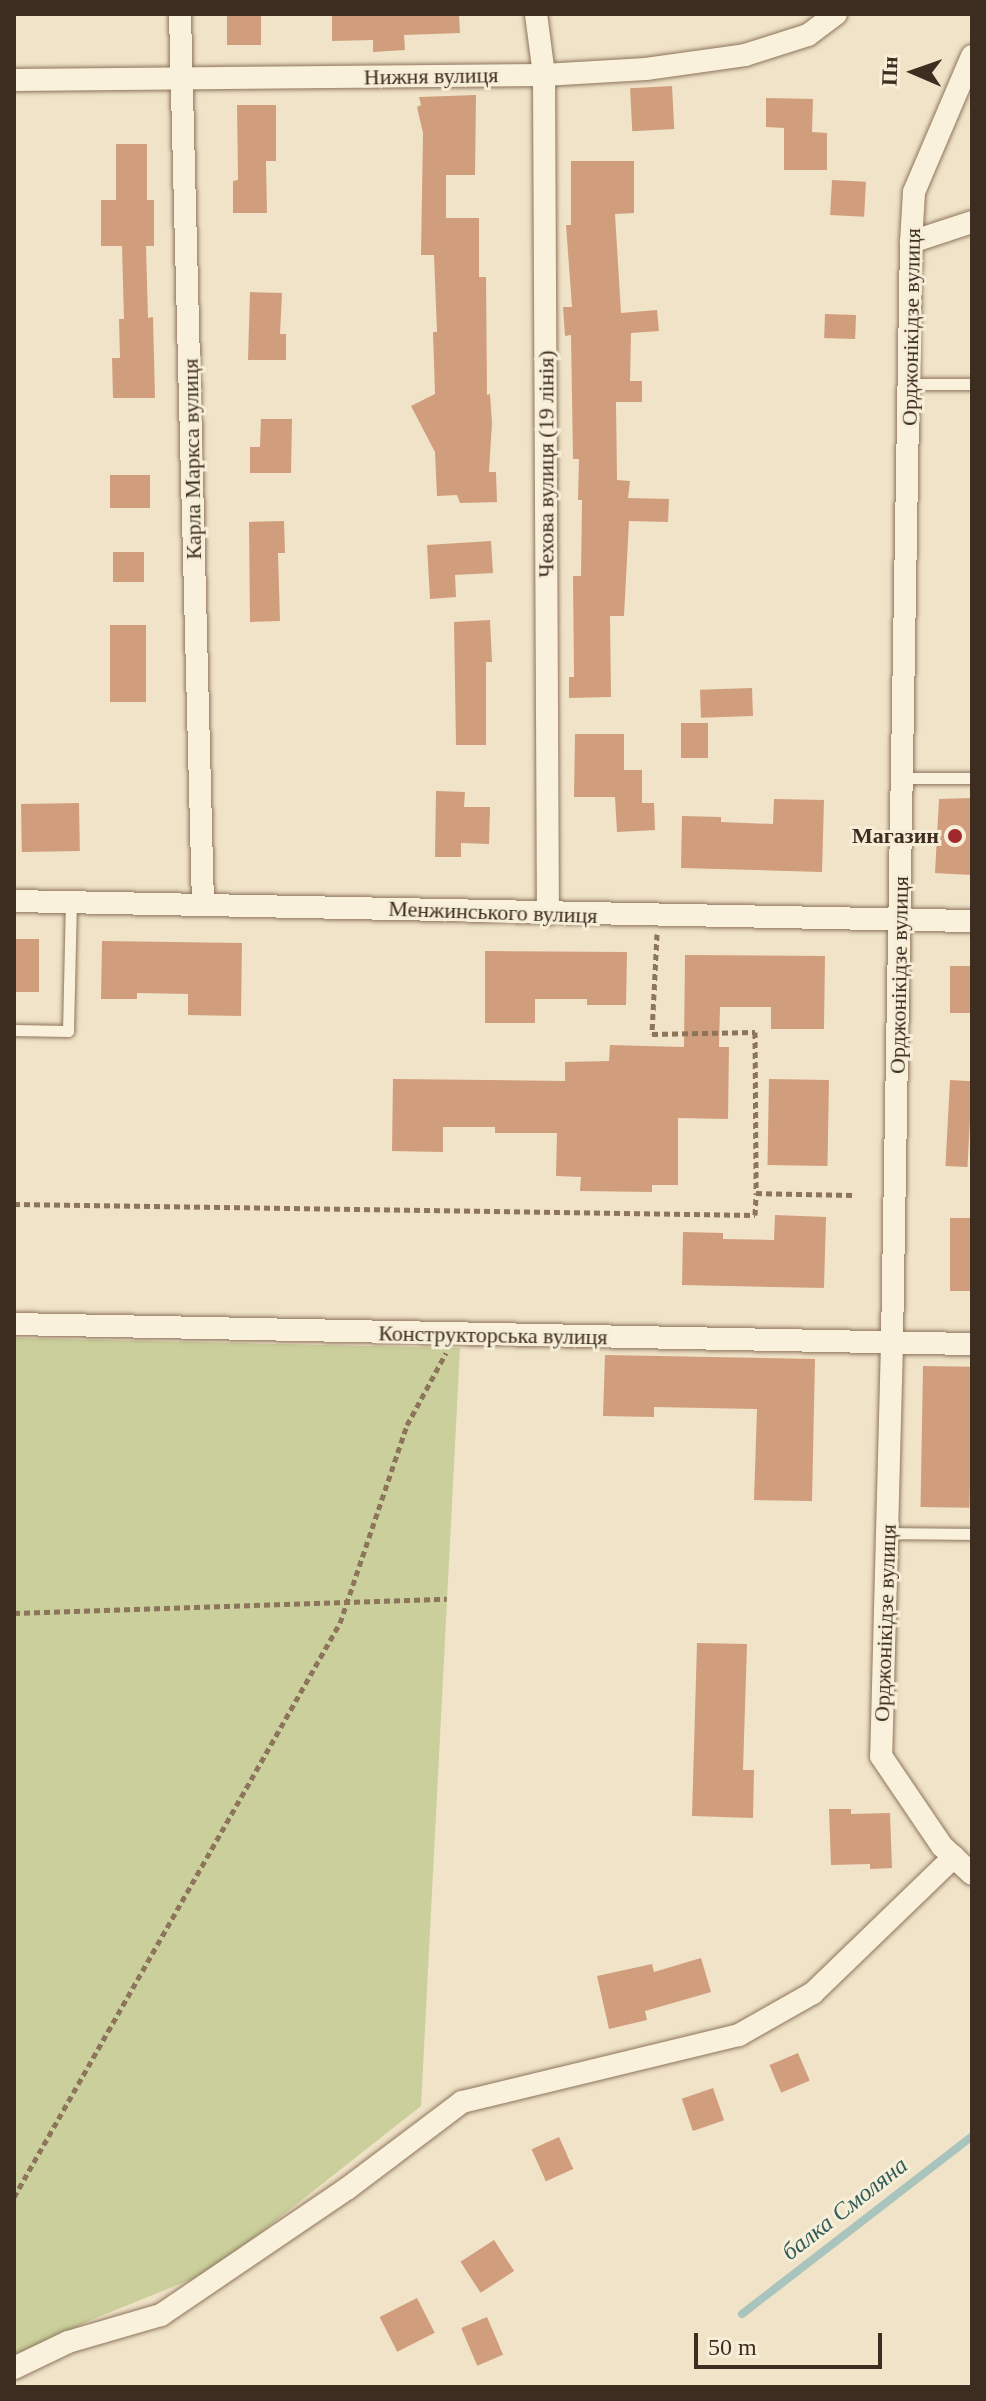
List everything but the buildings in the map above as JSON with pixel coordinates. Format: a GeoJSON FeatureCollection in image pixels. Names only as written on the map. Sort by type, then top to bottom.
{"type":"FeatureCollection","features":[{"type":"Feature","properties":{"kind":"street","name":"Карла Маркса вулиця"},"geometry":{"type":"LineString","coordinates":[[180,14],[203,904]]}},
{"type":"Feature","properties":{"kind":"street","name":"Чехова вулиця (19 лiнiя)"},"geometry":{"type":"LineString","coordinates":[[536,14],[544,75],[548,914]]}},
{"type":"Feature","properties":{"kind":"street","name":"Нижня вулиця"},"geometry":{"type":"LineString","coordinates":[[14,80],[544,75],[646,69],[745,55],[808,35],[836,14]]}},
{"type":"Feature","properties":{"kind":"street","name":"Орджонікідзе вулиця"},"geometry":{"type":"LineString","coordinates":[[972,56],[914,192],[911,242],[892,1343],[881,1756],[942,1846],[972,1874]]}},
{"type":"Feature","properties":{"kind":"street"},"geometry":{"type":"LineString","coordinates":[[911,242],[972,222]]}},
{"type":"Feature","properties":{"kind":"street","name":"Менжинського вулиця"},"geometry":{"type":"LineString","coordinates":[[14,901],[972,921]]}},
{"type":"Feature","properties":{"kind":"street","name":"Конструкторська вулиця"},"geometry":{"type":"LineString","coordinates":[[14,1324],[972,1344]]}},
{"type":"Feature","properties":{"kind":"street"},"geometry":{"type":"LineString","coordinates":[[14,2368],[68,2342],[161,2315],[348,2188],[462,2102],[739,2035],[813,1993],[954,1857]]}},
{"type":"Feature","properties":{"kind":"lane"},"geometry":{"type":"LineString","coordinates":[[910,384],[972,384]]}},
{"type":"Feature","properties":{"kind":"lane"},"geometry":{"type":"LineString","coordinates":[[902,778],[972,778]]}},
{"type":"Feature","properties":{"kind":"lane"},"geometry":{"type":"LineString","coordinates":[[14,1030],[68,1031],[71,902]]}},
{"type":"Feature","properties":{"kind":"lane"},"geometry":{"type":"LineString","coordinates":[[887,1533],[972,1534]]}},
{"type":"Feature","properties":{"kind":"path"},"geometry":{"type":"LineString","coordinates":[[14,1204],[755,1215],[755,1032],[652,1034],[657,916]]}},
{"type":"Feature","properties":{"kind":"path"},"geometry":{"type":"LineString","coordinates":[[756,1193],[854,1195]]}},
{"type":"Feature","properties":{"kind":"path"},"geometry":{"type":"LineString","coordinates":[[14,2197],[340,1623],[407,1425],[457,1334]]}},
{"type":"Feature","properties":{"kind":"path"},"geometry":{"type":"LineString","coordinates":[[14,1613],[447,1599]]}},
{"type":"Feature","properties":{"kind":"green space"},"geometry":{"type":"Polygon","coordinates":[[[14,1338],[460,1348],[421,2106],[212,2271],[91,2320],[14,2357],[14,1338]]]}},
{"type":"Feature","properties":{"kind":"waterway","name":"балка Смоляна"},"geometry":{"type":"LineString","coordinates":[[742,2314],[972,2136]]}},
{"type":"Feature","properties":{"kind":"place","name":"Магазин"},"geometry":{"type":"Point","coordinates":[955,836]}}]}
